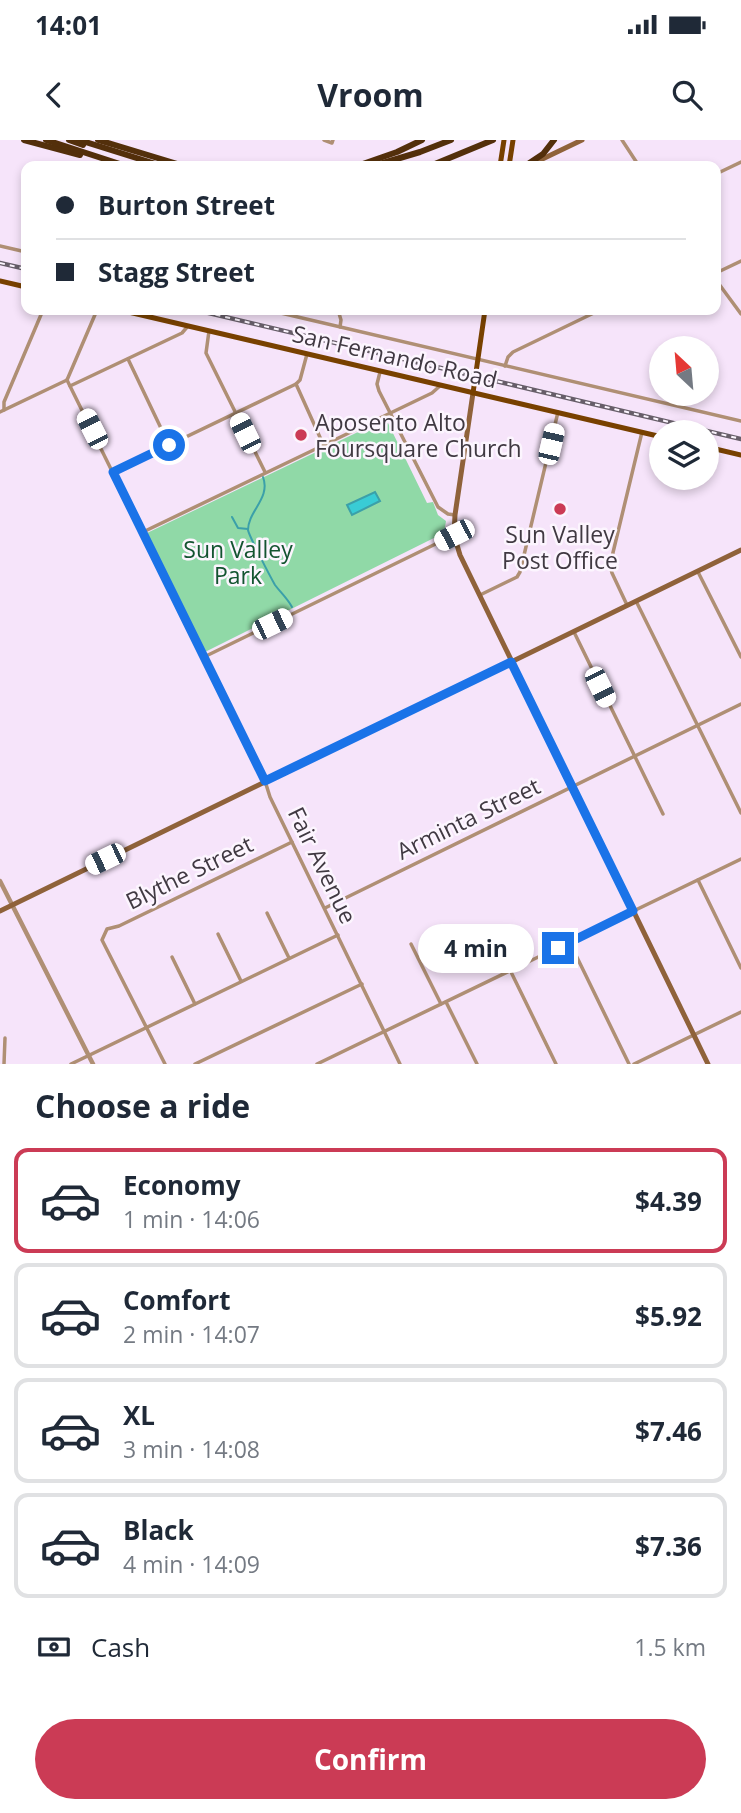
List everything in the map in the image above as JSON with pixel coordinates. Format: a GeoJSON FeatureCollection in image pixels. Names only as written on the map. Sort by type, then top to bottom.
{"type":"FeatureCollection","features":[{"type":"Feature","properties":{"kind":"highway"},"geometry":{"type":"LineString","coordinates":[[24,140],[69,153],[103,159]]}},
{"type":"Feature","properties":{"kind":"highway"},"geometry":{"type":"LineString","coordinates":[[46,140],[110,161]]}},
{"type":"Feature","properties":{"kind":"highway"},"geometry":{"type":"LineString","coordinates":[[69,140],[134,161]]}},
{"type":"Feature","properties":{"kind":"highway"},"geometry":{"type":"LineString","coordinates":[[79,140],[146,161]]}},
{"type":"Feature","properties":{"kind":"highway"},"geometry":{"type":"LineString","coordinates":[[98,140],[167,161]]}},
{"type":"Feature","properties":{"kind":"highway"},"geometry":{"type":"LineString","coordinates":[[113,140],[125,149]]}},
{"type":"Feature","properties":{"kind":"highway"},"geometry":{"type":"LineString","coordinates":[[371,161],[422,140]]}},
{"type":"Feature","properties":{"kind":"highway"},"geometry":{"type":"LineString","coordinates":[[390,161],[450,140]]}},
{"type":"Feature","properties":{"kind":"highway"},"geometry":{"type":"LineString","coordinates":[[442,161],[493,140]]}},
{"type":"Feature","properties":{"kind":"highway"},"geometry":{"type":"LineString","coordinates":[[532,161],[543,154],[554,140]]}},
{"type":"Feature","properties":{"kind":"main road"},"geometry":{"type":"LineString","coordinates":[[501,161],[504,140]]}},
{"type":"Feature","properties":{"kind":"main road"},"geometry":{"type":"LineString","coordinates":[[510,161],[513,140]]}},
{"type":"Feature","properties":{"kind":"main road"},"geometry":{"type":"LineString","coordinates":[[536,161],[582,140]]}},
{"type":"Feature","properties":{"kind":"main road"},"geometry":{"type":"LineString","coordinates":[[0,281],[21,286]]}},
{"type":"Feature","properties":{"kind":"main road","name":"San Fernando Road"},"geometry":{"type":"LineString","coordinates":[[141,315],[649,434]]}},
{"type":"Feature","properties":{"kind":"main road"},"geometry":{"type":"LineString","coordinates":[[484,315],[454,535],[479,596],[708,1064]]}},
{"type":"Feature","properties":{"kind":"main road"},"geometry":{"type":"LineString","coordinates":[[719,450],[741,455]]}},
{"type":"Feature","properties":{"kind":"main road"},"geometry":{"type":"LineString","coordinates":[[0,911],[741,550]]}},
{"type":"Feature","properties":{"kind":"street"},"geometry":{"type":"LineString","coordinates":[[324,140],[332,141]]}},
{"type":"Feature","properties":{"kind":"street"},"geometry":{"type":"LineString","coordinates":[[622,140],[636,161]]}},
{"type":"Feature","properties":{"kind":"street"},"geometry":{"type":"LineString","coordinates":[[721,172],[741,162]]}},
{"type":"Feature","properties":{"kind":"street"},"geometry":{"type":"LineString","coordinates":[[0,246],[21,252]]}},
{"type":"Feature","properties":{"kind":"street"},"geometry":{"type":"LineString","coordinates":[[721,271],[741,261]]}},
{"type":"Feature","properties":{"kind":"street"},"geometry":{"type":"LineString","coordinates":[[721,287],[741,314]]}},
{"type":"Feature","properties":{"kind":"street"},"geometry":{"type":"LineString","coordinates":[[2,411],[41,315]]}},
{"type":"Feature","properties":{"kind":"street"},"geometry":{"type":"LineString","coordinates":[[2,411],[67,380],[95,315]]}},
{"type":"Feature","properties":{"kind":"street","name":"San Fernando Road"},"geometry":{"type":"LineString","coordinates":[[289,315],[741,421]]}},
{"type":"Feature","properties":{"kind":"street"},"geometry":{"type":"LineString","coordinates":[[340,315],[340,327]]}},
{"type":"Feature","properties":{"kind":"street"},"geometry":{"type":"LineString","coordinates":[[505,366],[508,356],[513,352],[590,315]]}},
{"type":"Feature","properties":{"kind":"street"},"geometry":{"type":"LineString","coordinates":[[70,386],[182,332],[188,326]]}},
{"type":"Feature","properties":{"kind":"street"},"geometry":{"type":"LineString","coordinates":[[209,331],[206,352],[265,472]]}},
{"type":"Feature","properties":{"kind":"street"},"geometry":{"type":"LineString","coordinates":[[113,472],[296,384],[300,380],[307,354]]}},
{"type":"Feature","properties":{"kind":"street"},"geometry":{"type":"LineString","coordinates":[[128,359],[169,445]]}},
{"type":"Feature","properties":{"kind":"street"},"geometry":{"type":"LineString","coordinates":[[380,371],[378,388],[438,507],[455,515]]}},
{"type":"Feature","properties":{"kind":"street","name":"Fair Avenue"},"geometry":{"type":"LineString","coordinates":[[67,380],[265,781],[270,797],[400,1064]]}},
{"type":"Feature","properties":{"kind":"street"},"geometry":{"type":"LineString","coordinates":[[296,384],[323,444]]}},
{"type":"Feature","properties":{"kind":"street"},"geometry":{"type":"LineString","coordinates":[[143,532],[432,393],[442,385]]}},
{"type":"Feature","properties":{"kind":"street"},"geometry":{"type":"LineString","coordinates":[[479,596],[517,577],[520,572],[558,412]]}},
{"type":"Feature","properties":{"kind":"street"},"geometry":{"type":"LineString","coordinates":[[628,606],[611,573],[610,565],[642,432]]}},
{"type":"Feature","properties":{"kind":"street"},"geometry":{"type":"LineString","coordinates":[[204,657],[454,535]]}},
{"type":"Feature","properties":{"kind":"street"},"geometry":{"type":"LineString","coordinates":[[698,571],[741,657]]}},
{"type":"Feature","properties":{"kind":"street"},"geometry":{"type":"LineString","coordinates":[[636,601],[741,813]]}},
{"type":"Feature","properties":{"kind":"street"},"geometry":{"type":"LineString","coordinates":[[574,632],[663,814]]}},
{"type":"Feature","properties":{"kind":"street","name":"Arminta Street"},"geometry":{"type":"LineString","coordinates":[[324,908],[741,704]]}},
{"type":"Feature","properties":{"kind":"street","name":"Blythe Street"},"geometry":{"type":"LineString","coordinates":[[147,1027],[102,940],[107,929],[119,926],[292,842]]}},
{"type":"Feature","properties":{"kind":"street"},"geometry":{"type":"LineString","coordinates":[[317,1064],[741,859]]}},
{"type":"Feature","properties":{"kind":"street"},"geometry":{"type":"LineString","coordinates":[[698,880],[741,968]]}},
{"type":"Feature","properties":{"kind":"street"},"geometry":{"type":"LineString","coordinates":[[0,881],[93,1064]]}},
{"type":"Feature","properties":{"kind":"street"},"geometry":{"type":"LineString","coordinates":[[267,913],[289,958]]}},
{"type":"Feature","properties":{"kind":"street"},"geometry":{"type":"LineString","coordinates":[[218,934],[241,981]]}},
{"type":"Feature","properties":{"kind":"street"},"geometry":{"type":"LineString","coordinates":[[71,1064],[338,935]]}},
{"type":"Feature","properties":{"kind":"street"},"geometry":{"type":"LineString","coordinates":[[569,943],[632,1064],[741,1012]]}},
{"type":"Feature","properties":{"kind":"street"},"geometry":{"type":"LineString","coordinates":[[411,944],[441,1004]]}},
{"type":"Feature","properties":{"kind":"street"},"geometry":{"type":"LineString","coordinates":[[172,957],[195,1004]]}},
{"type":"Feature","properties":{"kind":"street"},"geometry":{"type":"LineString","coordinates":[[510,971],[556,1064]]}},
{"type":"Feature","properties":{"kind":"street"},"geometry":{"type":"LineString","coordinates":[[195,1064],[362,984]]}},
{"type":"Feature","properties":{"kind":"street"},"geometry":{"type":"LineString","coordinates":[[446,1002],[477,1064]]}},
{"type":"Feature","properties":{"kind":"street"},"geometry":{"type":"LineString","coordinates":[[147,1027],[165,1064]]}},
{"type":"Feature","properties":{"kind":"street"},"geometry":{"type":"LineString","coordinates":[[4,1064],[5,1038]]}},
{"type":"Feature","properties":{"kind":"green space","name":"Sun Valley Park"},"geometry":{"type":"Polygon","coordinates":[[[381,421],[388,423],[427,503],[433,502],[438,515],[446,521],[444,533],[205,652],[147,533],[381,421]]]}},
{"type":"Feature","properties":{"kind":"water"},"geometry":{"type":"Polygon","coordinates":[[[375,492],[380,501],[352,515],[347,505],[375,492]]]}},
{"type":"Feature","properties":{"kind":"waterway"},"geometry":{"type":"LineString","coordinates":[[263,477],[264,491],[251,517],[248,530],[275,585],[292,607]]}},
{"type":"Feature","properties":{"kind":"waterway"},"geometry":{"type":"LineString","coordinates":[[232,517],[238,528],[248,529]]}},
{"type":"Feature","properties":{"kind":"railway"},"geometry":{"type":"LineString","coordinates":[[0,263],[21,268]]}},
{"type":"Feature","properties":{"kind":"railway"},"geometry":{"type":"LineString","coordinates":[[217,315],[741,439]]}},
{"type":"Feature","properties":{"kind":"place","name":"Aposento Alto Foursquare Church"},"geometry":{"type":"Point","coordinates":[301,435]}},
{"type":"Feature","properties":{"kind":"place","name":"Sun Valley Post Office"},"geometry":{"type":"Point","coordinates":[560,509]}},
{"type":"Feature","properties":{"kind":"route"},"geometry":{"type":"LineString","coordinates":[[169,445],[113,472],[265,781],[511,662],[633,911],[558,948]]}}]}
